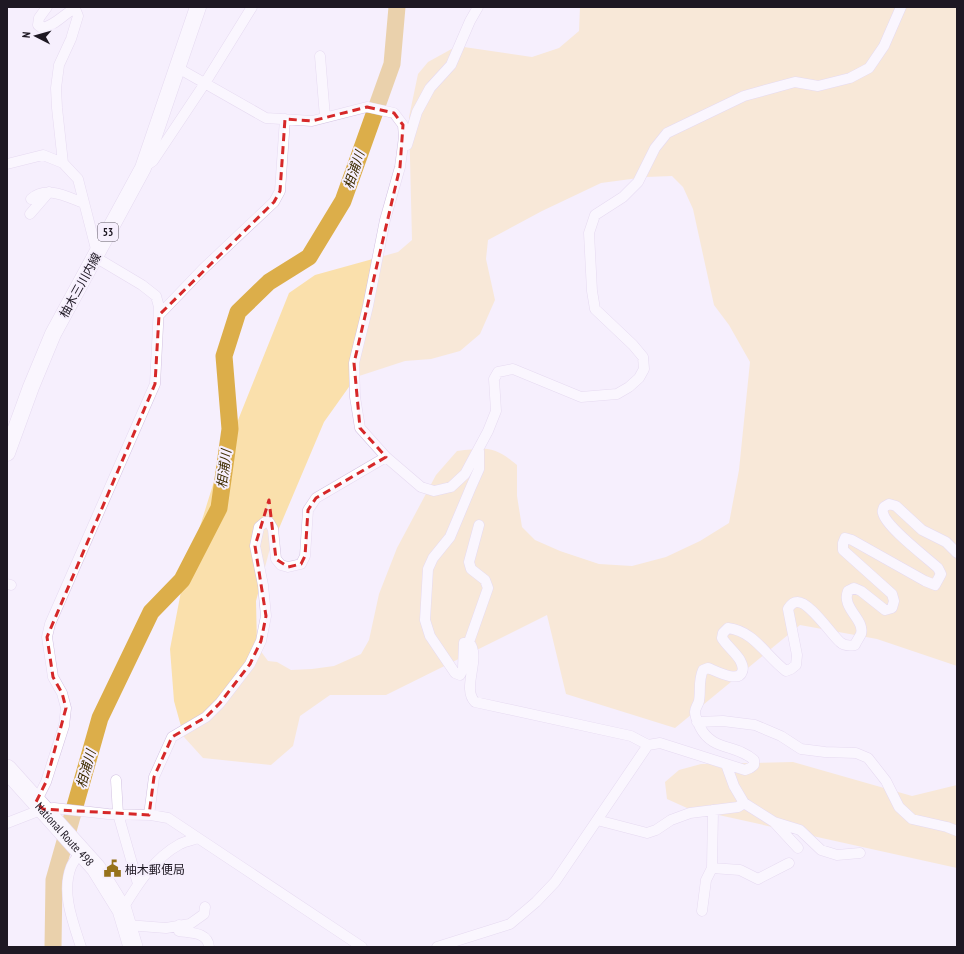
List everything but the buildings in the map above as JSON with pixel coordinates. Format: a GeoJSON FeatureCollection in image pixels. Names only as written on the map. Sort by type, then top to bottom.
{"type":"FeatureCollection","features":[{"type":"Feature","properties":{"kind":"highway","name":"National Route 498"},"geometry":{"type":"LineString","coordinates":[[7,769],[45,808],[75,846],[96,868],[125,917],[133,947]]}},
{"type":"Feature","properties":{"kind":"main road","name":"柚木三川内線"},"geometry":{"type":"LineString","coordinates":[[7,453],[10,432],[53,334],[143,168],[198,7]]}},
{"type":"Feature","properties":{"kind":"street"},"geometry":{"type":"LineString","coordinates":[[47,7],[39,18],[38,25],[42,28],[50,27],[62,16],[72,10],[76,11],[78,16],[71,39],[59,65],[56,88],[63,163]]}},
{"type":"Feature","properties":{"kind":"street"},"geometry":{"type":"LineString","coordinates":[[143,168],[153,161],[206,83],[252,7]]}},
{"type":"Feature","properties":{"kind":"street"},"geometry":{"type":"LineString","coordinates":[[402,153],[407,144],[417,112],[430,88],[451,65],[470,21],[478,7]]}},
{"type":"Feature","properties":{"kind":"street"},"geometry":{"type":"LineString","coordinates":[[178,68],[266,118],[312,121],[367,107],[394,113],[403,125],[404,137],[396,184],[385,220],[368,306],[354,363],[355,397],[360,428],[386,457],[421,487],[434,491],[451,488],[465,474],[479,449],[496,411],[494,379],[498,372],[513,369],[581,397],[617,394],[629,387],[639,378],[644,369],[643,357],[633,345],[595,309],[592,291],[589,233],[595,215],[623,197],[638,182],[655,148],[667,133],[744,96],[795,82],[818,86],[850,78],[862,72],[869,68],[884,46],[901,7]]}},
{"type":"Feature","properties":{"kind":"street"},"geometry":{"type":"LineString","coordinates":[[320,56],[325,117]]}},
{"type":"Feature","properties":{"kind":"street"},"geometry":{"type":"LineString","coordinates":[[159,314],[203,269],[274,202],[280,191],[285,119]]}},
{"type":"Feature","properties":{"kind":"street"},"geometry":{"type":"LineString","coordinates":[[7,164],[43,155],[63,163],[78,179],[96,255],[156,296],[159,307],[155,384],[50,624],[46,637],[53,677],[62,693],[66,708],[64,726],[46,782],[45,808]]}},
{"type":"Feature","properties":{"kind":"street"},"geometry":{"type":"LineString","coordinates":[[31,198],[41,192],[49,192],[84,203]]}},
{"type":"Feature","properties":{"kind":"street"},"geometry":{"type":"LineString","coordinates":[[30,214],[49,192]]}},
{"type":"Feature","properties":{"kind":"street"},"geometry":{"type":"LineString","coordinates":[[479,449],[479,468],[450,537],[433,558],[428,570],[425,620],[430,636],[455,672],[460,675],[463,669],[464,643],[469,642],[488,588],[486,580],[472,569],[468,562],[479,525]]}},
{"type":"Feature","properties":{"kind":"street"},"geometry":{"type":"LineString","coordinates":[[149,815],[154,777],[172,737],[206,718],[220,703],[250,664],[261,641],[266,616],[263,585],[255,546],[259,527],[265,522],[269,522],[273,529],[276,559],[281,565],[288,567],[301,564],[305,556],[308,510],[316,498],[386,457]]}},
{"type":"Feature","properties":{"kind":"street"},"geometry":{"type":"LineString","coordinates":[[469,642],[472,646],[474,655],[470,688],[472,698],[475,702],[631,736],[648,745],[660,743],[745,770],[754,765],[754,760],[748,754],[714,743],[703,733],[697,722],[695,713],[699,701],[700,678],[703,670],[708,668],[731,677],[738,677],[742,674],[743,669],[740,659],[726,645],[722,638],[723,633],[728,628],[737,629],[757,641],[778,665],[786,671],[791,669],[796,666],[797,655],[788,609],[792,604],[797,602],[803,603],[821,620],[840,643],[848,646],[854,645],[861,633],[860,624],[847,603],[846,596],[848,591],[854,588],[861,591],[885,610],[892,608],[894,601],[892,594],[843,550],[845,538],[852,540],[925,581],[935,585],[941,574],[938,568],[886,520],[882,512],[884,507],[889,504],[896,506],[922,530],[946,542],[957,553]]}},
{"type":"Feature","properties":{"kind":"street"},"geometry":{"type":"LineString","coordinates":[[697,722],[723,721],[755,725],[781,736],[801,749],[824,752],[856,753],[868,758],[886,781],[899,807],[912,819],[947,827],[957,831]]}},
{"type":"Feature","properties":{"kind":"street"},"geometry":{"type":"LineString","coordinates":[[437,947],[510,924],[536,902],[555,882],[648,745]]}},
{"type":"Feature","properties":{"kind":"street"},"geometry":{"type":"LineString","coordinates":[[726,764],[734,786],[744,803],[774,822],[798,848]]}},
{"type":"Feature","properties":{"kind":"street"},"geometry":{"type":"LineString","coordinates":[[116,780],[113,814],[138,884]]}},
{"type":"Feature","properties":{"kind":"street"},"geometry":{"type":"LineString","coordinates":[[597,820],[647,832],[656,830],[670,820],[690,813],[738,807],[744,803]]}},
{"type":"Feature","properties":{"kind":"street"},"geometry":{"type":"LineString","coordinates":[[7,823],[45,808],[113,814],[149,815],[168,818],[362,947]]}},
{"type":"Feature","properties":{"kind":"street"},"geometry":{"type":"LineString","coordinates":[[702,911],[706,880],[712,868],[713,810]]}},
{"type":"Feature","properties":{"kind":"street"},"geometry":{"type":"LineString","coordinates":[[774,822],[800,830],[821,850],[838,855],[860,853]]}},
{"type":"Feature","properties":{"kind":"street"},"geometry":{"type":"LineString","coordinates":[[198,838],[181,843],[159,860],[138,884],[125,917],[166,928],[190,924],[204,914],[205,907]]}},
{"type":"Feature","properties":{"kind":"street"},"geometry":{"type":"LineString","coordinates":[[75,846],[68,876],[67,900],[81,947]]}},
{"type":"Feature","properties":{"kind":"street"},"geometry":{"type":"LineString","coordinates":[[712,868],[740,870],[758,879],[789,863]]}},
{"type":"Feature","properties":{"kind":"street"},"geometry":{"type":"LineString","coordinates":[[179,926],[179,931],[200,934],[207,939],[209,947]]}},
{"type":"Feature","properties":{"kind":"highlighted area"},"geometry":{"type":"Polygon","coordinates":[[[367,107],[394,113],[403,125],[400,167],[354,363],[360,428],[386,457],[316,498],[308,510],[305,556],[301,564],[288,567],[276,559],[269,500],[255,546],[266,616],[261,641],[250,664],[220,703],[206,717],[172,737],[154,777],[149,815],[43,809],[36,802],[46,782],[66,708],[62,693],[53,677],[47,637],[155,384],[159,315],[274,202],[280,191],[285,119],[312,121],[367,107]]]}},
{"type":"Feature","properties":{"kind":"shaded area"},"geometry":{"type":"Polygon","coordinates":[[[580,7],[957,7],[957,666],[877,639],[800,625],[675,728],[566,694],[547,615],[386,695],[330,695],[300,716],[293,746],[271,765],[203,758],[184,737],[174,701],[170,649],[183,581],[216,475],[289,293],[315,275],[398,252],[412,240],[409,117],[418,74],[428,62],[457,46],[532,57],[559,48],[579,31],[580,7]],[[672,176],[646,177],[601,183],[542,211],[488,240],[486,259],[495,300],[480,334],[460,351],[431,359],[405,361],[356,377],[324,422],[269,552],[256,601],[257,646],[268,661],[277,662],[291,670],[312,669],[334,666],[361,654],[369,640],[379,594],[397,548],[436,475],[457,451],[489,449],[502,454],[517,465],[517,496],[522,527],[535,540],[560,551],[599,564],[632,566],[666,557],[700,541],[729,523],[739,470],[750,362],[729,325],[714,305],[693,209],[683,187],[672,176]]]}},
{"type":"Feature","properties":{"kind":"shaded area"},"geometry":{"type":"Polygon","coordinates":[[[793,762],[912,796],[957,785],[957,868],[687,808],[667,799],[665,782],[679,770],[701,764],[793,762]]]}},
{"type":"Feature","properties":{"kind":"waterway","name":"相浦川"},"geometry":{"type":"LineString","coordinates":[[53,947],[54,880],[100,718],[151,612],[182,580],[219,508],[230,429],[224,356],[238,312],[269,282],[309,257],[343,201],[392,64],[397,7]]}},
{"type":"Feature","properties":{"kind":"place","name":"柚木郵便局"},"geometry":{"type":"Point","coordinates":[112,869]}}]}
